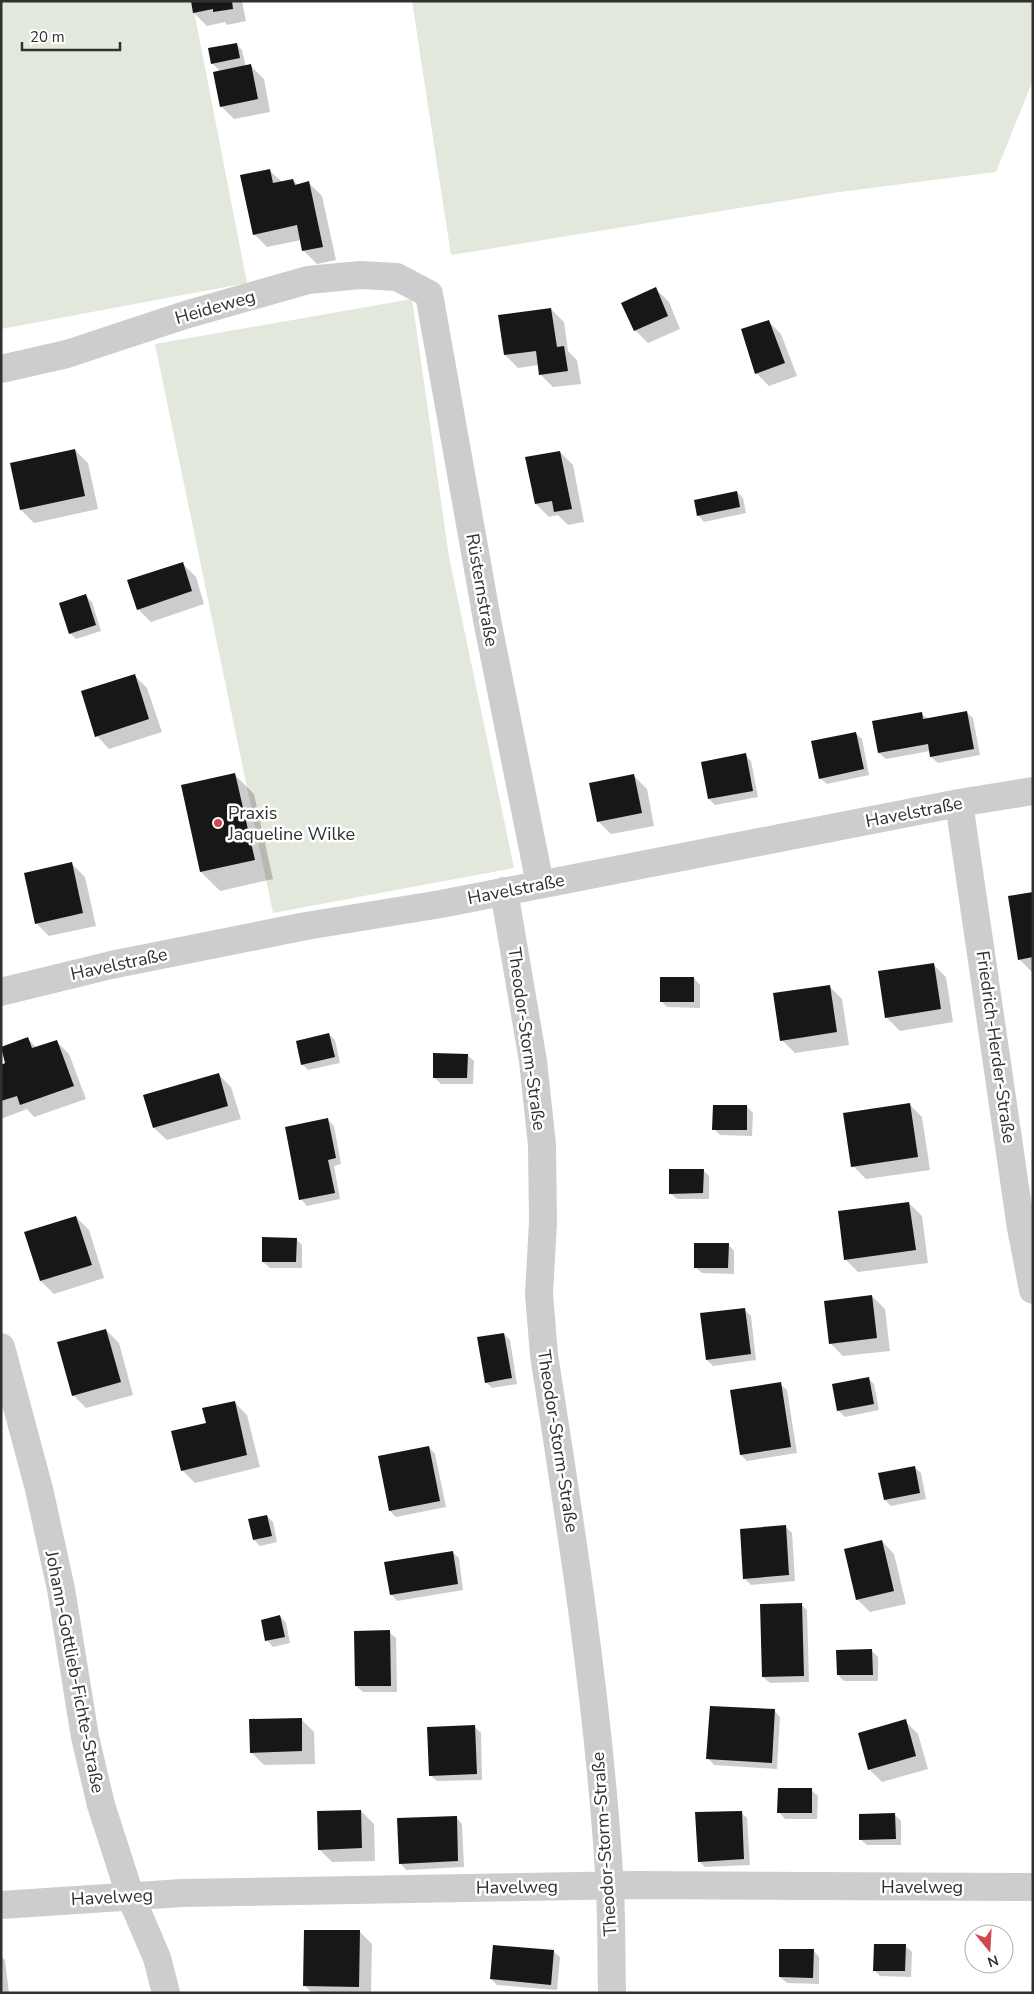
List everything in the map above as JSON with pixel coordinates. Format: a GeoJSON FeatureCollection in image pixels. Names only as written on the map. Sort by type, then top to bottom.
{"type":"FeatureCollection","features":[{"type":"Feature","properties":{"kind":"street","name":"Heideweg"},"geometry":{"type":"LineString","coordinates":[[1,369],[67,354],[185,315],[308,280],[360,275],[397,277],[429,294]]}},
{"type":"Feature","properties":{"kind":"street","name":"Rüsternstraße"},"geometry":{"type":"LineString","coordinates":[[429,294],[488,625],[540,884]]}},
{"type":"Feature","properties":{"kind":"street","name":"Havelstraße"},"geometry":{"type":"LineString","coordinates":[[1,992],[111,965],[306,926],[441,904],[959,803],[1033,791]]}},
{"type":"Feature","properties":{"kind":"street","name":"Friedrich-Herder-Straße"},"geometry":{"type":"LineString","coordinates":[[959,803],[1021,1228],[1033,1290]]}},
{"type":"Feature","properties":{"kind":"street","name":"Theodor-Storm-Straße"},"geometry":{"type":"LineString","coordinates":[[504,891],[533,1061],[542,1145],[543,1222],[539,1294],[544,1355],[589,1660],[610,1886],[612,1993]]}},
{"type":"Feature","properties":{"kind":"street","name":"Johann-Gottlieb-Fichte-Straße"},"geometry":{"type":"LineString","coordinates":[[1,1347],[40,1489],[61,1589],[98,1796],[130,1895],[154,1951],[166,1993]]}},
{"type":"Feature","properties":{"kind":"street","name":"Havelweg"},"geometry":{"type":"LineString","coordinates":[[1,1905],[130,1895],[610,1886],[1033,1887]]}},
{"type":"Feature","properties":{"kind":"shaded area"},"geometry":{"type":"Polygon","coordinates":[[[1,1],[192,1],[247,283],[1,329],[1,1]]]}},
{"type":"Feature","properties":{"kind":"shaded area"},"geometry":{"type":"Polygon","coordinates":[[[412,1],[1033,1],[1033,80],[996,172],[832,193],[451,255],[412,1]]]}},
{"type":"Feature","properties":{"kind":"shaded area"},"geometry":{"type":"Polygon","coordinates":[[[412,299],[449,557],[514,868],[273,913],[155,344],[412,299]]]}},
{"type":"Feature","properties":{"kind":"building"},"geometry":{"type":"Polygon","coordinates":[[[191,1],[232,1],[233,9],[213,12],[213,9],[193,13],[191,1]]]}},
{"type":"Feature","properties":{"kind":"building"},"geometry":{"type":"Polygon","coordinates":[[[237,43],[240,58],[211,64],[208,48],[237,43]]]}},
{"type":"Feature","properties":{"kind":"building"},"geometry":{"type":"Polygon","coordinates":[[[251,64],[258,99],[220,107],[213,72],[251,64]]]}},
{"type":"Feature","properties":{"kind":"building"},"geometry":{"type":"Polygon","coordinates":[[[270,169],[273,183],[293,179],[295,185],[309,181],[323,247],[302,251],[297,225],[253,235],[240,175],[270,169]]]}},
{"type":"Feature","properties":{"kind":"building"},"geometry":{"type":"Polygon","coordinates":[[[656,287],[668,316],[634,331],[621,303],[656,287]]]}},
{"type":"Feature","properties":{"kind":"building"},"geometry":{"type":"Polygon","coordinates":[[[551,308],[557,347],[564,346],[568,371],[539,375],[536,351],[504,355],[498,315],[551,308]]]}},
{"type":"Feature","properties":{"kind":"building"},"geometry":{"type":"Polygon","coordinates":[[[769,320],[785,363],[755,374],[741,329],[769,320]]]}},
{"type":"Feature","properties":{"kind":"building"},"geometry":{"type":"Polygon","coordinates":[[[75,449],[85,496],[20,510],[10,463],[75,449]]]}},
{"type":"Feature","properties":{"kind":"building"},"geometry":{"type":"Polygon","coordinates":[[[560,451],[572,509],[554,512],[552,501],[535,504],[525,457],[560,451]]]}},
{"type":"Feature","properties":{"kind":"building"},"geometry":{"type":"Polygon","coordinates":[[[737,491],[740,507],[697,516],[694,500],[737,491]]]}},
{"type":"Feature","properties":{"kind":"building"},"geometry":{"type":"Polygon","coordinates":[[[183,562],[192,591],[137,610],[127,580],[183,562]]]}},
{"type":"Feature","properties":{"kind":"building"},"geometry":{"type":"Polygon","coordinates":[[[86,594],[96,625],[69,634],[59,603],[86,594]]]}},
{"type":"Feature","properties":{"kind":"building"},"geometry":{"type":"Polygon","coordinates":[[[135,674],[149,719],[95,737],[81,691],[135,674]]]}},
{"type":"Feature","properties":{"kind":"building"},"geometry":{"type":"Polygon","coordinates":[[[967,711],[974,749],[930,757],[928,744],[878,753],[872,721],[922,712],[923,719],[967,711]]]}},
{"type":"Feature","properties":{"kind":"building"},"geometry":{"type":"Polygon","coordinates":[[[856,732],[864,769],[819,779],[811,741],[856,732]]]}},
{"type":"Feature","properties":{"kind":"building"},"geometry":{"type":"Polygon","coordinates":[[[746,753],[753,791],[708,799],[701,762],[746,753]]]}},
{"type":"Feature","properties":{"kind":"building","name":"Praxis Jaqueline Wilke"},"geometry":{"type":"Polygon","coordinates":[[[235,773],[255,860],[200,872],[181,785],[235,773]]]}},
{"type":"Feature","properties":{"kind":"building"},"geometry":{"type":"Polygon","coordinates":[[[634,774],[642,813],[597,822],[589,783],[634,774]]]}},
{"type":"Feature","properties":{"kind":"building"},"geometry":{"type":"Polygon","coordinates":[[[72,862],[83,913],[35,924],[24,873],[72,862]]]}},
{"type":"Feature","properties":{"kind":"building"},"geometry":{"type":"Polygon","coordinates":[[[1033,892],[1033,957],[1018,960],[1008,896],[1033,892]]]}},
{"type":"Feature","properties":{"kind":"building"},"geometry":{"type":"Polygon","coordinates":[[[934,963],[941,1009],[885,1018],[878,971],[934,963]]]}},
{"type":"Feature","properties":{"kind":"building"},"geometry":{"type":"Polygon","coordinates":[[[660,977],[694,977],[694,1002],[660,1002],[660,977]]]}},
{"type":"Feature","properties":{"kind":"building"},"geometry":{"type":"Polygon","coordinates":[[[830,985],[837,1032],[780,1041],[773,993],[830,985]]]}},
{"type":"Feature","properties":{"kind":"building"},"geometry":{"type":"Polygon","coordinates":[[[329,1033],[335,1057],[301,1065],[296,1041],[329,1033]]]}},
{"type":"Feature","properties":{"kind":"building"},"geometry":{"type":"Polygon","coordinates":[[[28,1037],[32,1048],[57,1040],[74,1086],[20,1105],[17,1096],[1,1101],[1,1065],[5,1063],[1,1047],[28,1037]]]}},
{"type":"Feature","properties":{"kind":"building"},"geometry":{"type":"Polygon","coordinates":[[[433,1053],[468,1054],[467,1078],[433,1078],[433,1053]]]}},
{"type":"Feature","properties":{"kind":"building"},"geometry":{"type":"Polygon","coordinates":[[[219,1073],[228,1106],[153,1128],[143,1095],[219,1073]]]}},
{"type":"Feature","properties":{"kind":"building"},"geometry":{"type":"Polygon","coordinates":[[[910,1103],[918,1157],[851,1167],[843,1113],[910,1103]]]}},
{"type":"Feature","properties":{"kind":"building"},"geometry":{"type":"Polygon","coordinates":[[[713,1105],[747,1105],[747,1130],[712,1130],[713,1105]]]}},
{"type":"Feature","properties":{"kind":"building"},"geometry":{"type":"Polygon","coordinates":[[[328,1118],[336,1158],[328,1160],[335,1193],[299,1200],[285,1127],[328,1118]]]}},
{"type":"Feature","properties":{"kind":"building"},"geometry":{"type":"Polygon","coordinates":[[[669,1169],[704,1169],[703,1193],[669,1194],[669,1169]]]}},
{"type":"Feature","properties":{"kind":"building"},"geometry":{"type":"Polygon","coordinates":[[[909,1202],[916,1250],[844,1260],[838,1211],[909,1202]]]}},
{"type":"Feature","properties":{"kind":"building"},"geometry":{"type":"Polygon","coordinates":[[[76,1216],[92,1265],[40,1281],[24,1232],[76,1216]]]}},
{"type":"Feature","properties":{"kind":"building"},"geometry":{"type":"Polygon","coordinates":[[[262,1237],[297,1238],[296,1262],[262,1262],[262,1237]]]}},
{"type":"Feature","properties":{"kind":"building"},"geometry":{"type":"Polygon","coordinates":[[[694,1243],[729,1243],[728,1268],[694,1268],[694,1243]]]}},
{"type":"Feature","properties":{"kind":"building"},"geometry":{"type":"Polygon","coordinates":[[[872,1295],[877,1338],[829,1344],[824,1301],[872,1295]]]}},
{"type":"Feature","properties":{"kind":"building"},"geometry":{"type":"Polygon","coordinates":[[[745,1308],[751,1354],[706,1360],[700,1313],[745,1308]]]}},
{"type":"Feature","properties":{"kind":"building"},"geometry":{"type":"Polygon","coordinates":[[[106,1329],[121,1382],[72,1396],[57,1342],[106,1329]]]}},
{"type":"Feature","properties":{"kind":"building"},"geometry":{"type":"Polygon","coordinates":[[[504,1333],[512,1378],[485,1383],[477,1337],[504,1333]]]}},
{"type":"Feature","properties":{"kind":"building"},"geometry":{"type":"Polygon","coordinates":[[[869,1377],[874,1404],[837,1411],[832,1384],[869,1377]]]}},
{"type":"Feature","properties":{"kind":"building"},"geometry":{"type":"Polygon","coordinates":[[[781,1382],[791,1447],[740,1455],[730,1390],[781,1382]]]}},
{"type":"Feature","properties":{"kind":"building"},"geometry":{"type":"Polygon","coordinates":[[[235,1401],[247,1455],[181,1471],[171,1431],[206,1423],[202,1408],[235,1401]]]}},
{"type":"Feature","properties":{"kind":"building"},"geometry":{"type":"Polygon","coordinates":[[[429,1446],[440,1501],[389,1511],[378,1456],[429,1446]]]}},
{"type":"Feature","properties":{"kind":"building"},"geometry":{"type":"Polygon","coordinates":[[[915,1466],[920,1493],[884,1500],[878,1473],[915,1466]]]}},
{"type":"Feature","properties":{"kind":"building"},"geometry":{"type":"Polygon","coordinates":[[[267,1515],[272,1536],[253,1540],[248,1519],[267,1515]]]}},
{"type":"Feature","properties":{"kind":"building"},"geometry":{"type":"Polygon","coordinates":[[[786,1525],[789,1575],[743,1579],[740,1529],[786,1525]]]}},
{"type":"Feature","properties":{"kind":"building"},"geometry":{"type":"Polygon","coordinates":[[[882,1540],[894,1591],[856,1600],[844,1549],[882,1540]]]}},
{"type":"Feature","properties":{"kind":"building"},"geometry":{"type":"Polygon","coordinates":[[[453,1551],[458,1584],[390,1595],[384,1562],[453,1551]]]}},
{"type":"Feature","properties":{"kind":"building"},"geometry":{"type":"Polygon","coordinates":[[[802,1603],[804,1676],[762,1677],[760,1604],[802,1603]]]}},
{"type":"Feature","properties":{"kind":"building"},"geometry":{"type":"Polygon","coordinates":[[[280,1615],[285,1637],[265,1641],[261,1620],[280,1615]]]}},
{"type":"Feature","properties":{"kind":"building"},"geometry":{"type":"Polygon","coordinates":[[[390,1630],[391,1686],[355,1686],[354,1631],[390,1630]]]}},
{"type":"Feature","properties":{"kind":"building"},"geometry":{"type":"Polygon","coordinates":[[[872,1649],[873,1675],[837,1675],[836,1650],[872,1649]]]}},
{"type":"Feature","properties":{"kind":"building"},"geometry":{"type":"Polygon","coordinates":[[[710,1706],[775,1709],[772,1763],[706,1759],[710,1706]]]}},
{"type":"Feature","properties":{"kind":"building"},"geometry":{"type":"Polygon","coordinates":[[[302,1718],[302,1751],[250,1753],[249,1719],[302,1718]]]}},
{"type":"Feature","properties":{"kind":"building"},"geometry":{"type":"Polygon","coordinates":[[[906,1719],[916,1756],[868,1770],[858,1733],[906,1719]]]}},
{"type":"Feature","properties":{"kind":"building"},"geometry":{"type":"Polygon","coordinates":[[[475,1725],[477,1774],[429,1776],[427,1727],[475,1725]]]}},
{"type":"Feature","properties":{"kind":"building"},"geometry":{"type":"Polygon","coordinates":[[[778,1788],[812,1788],[812,1813],[777,1813],[778,1788]]]}},
{"type":"Feature","properties":{"kind":"building"},"geometry":{"type":"Polygon","coordinates":[[[361,1810],[362,1848],[318,1850],[317,1811],[361,1810]]]}},
{"type":"Feature","properties":{"kind":"building"},"geometry":{"type":"Polygon","coordinates":[[[742,1811],[744,1859],[698,1862],[695,1812],[742,1811]]]}},
{"type":"Feature","properties":{"kind":"building"},"geometry":{"type":"Polygon","coordinates":[[[895,1813],[896,1839],[859,1840],[859,1814],[895,1813]]]}},
{"type":"Feature","properties":{"kind":"building"},"geometry":{"type":"Polygon","coordinates":[[[457,1816],[458,1861],[399,1864],[397,1818],[457,1816]]]}},
{"type":"Feature","properties":{"kind":"building"},"geometry":{"type":"Polygon","coordinates":[[[304,1930],[360,1930],[359,1987],[303,1986],[304,1930]]]}},
{"type":"Feature","properties":{"kind":"building"},"geometry":{"type":"Polygon","coordinates":[[[874,1944],[906,1944],[905,1971],[873,1971],[874,1944]]]}},
{"type":"Feature","properties":{"kind":"building"},"geometry":{"type":"Polygon","coordinates":[[[493,1945],[554,1950],[551,1985],[490,1979],[493,1945]]]}},
{"type":"Feature","properties":{"kind":"building"},"geometry":{"type":"Polygon","coordinates":[[[779,1949],[814,1949],[813,1978],[779,1977],[779,1949]]]}},
{"type":"Feature","properties":{"kind":"place","name":"Praxis Jaqueline Wilke"},"geometry":{"type":"Point","coordinates":[218,823]}}]}
